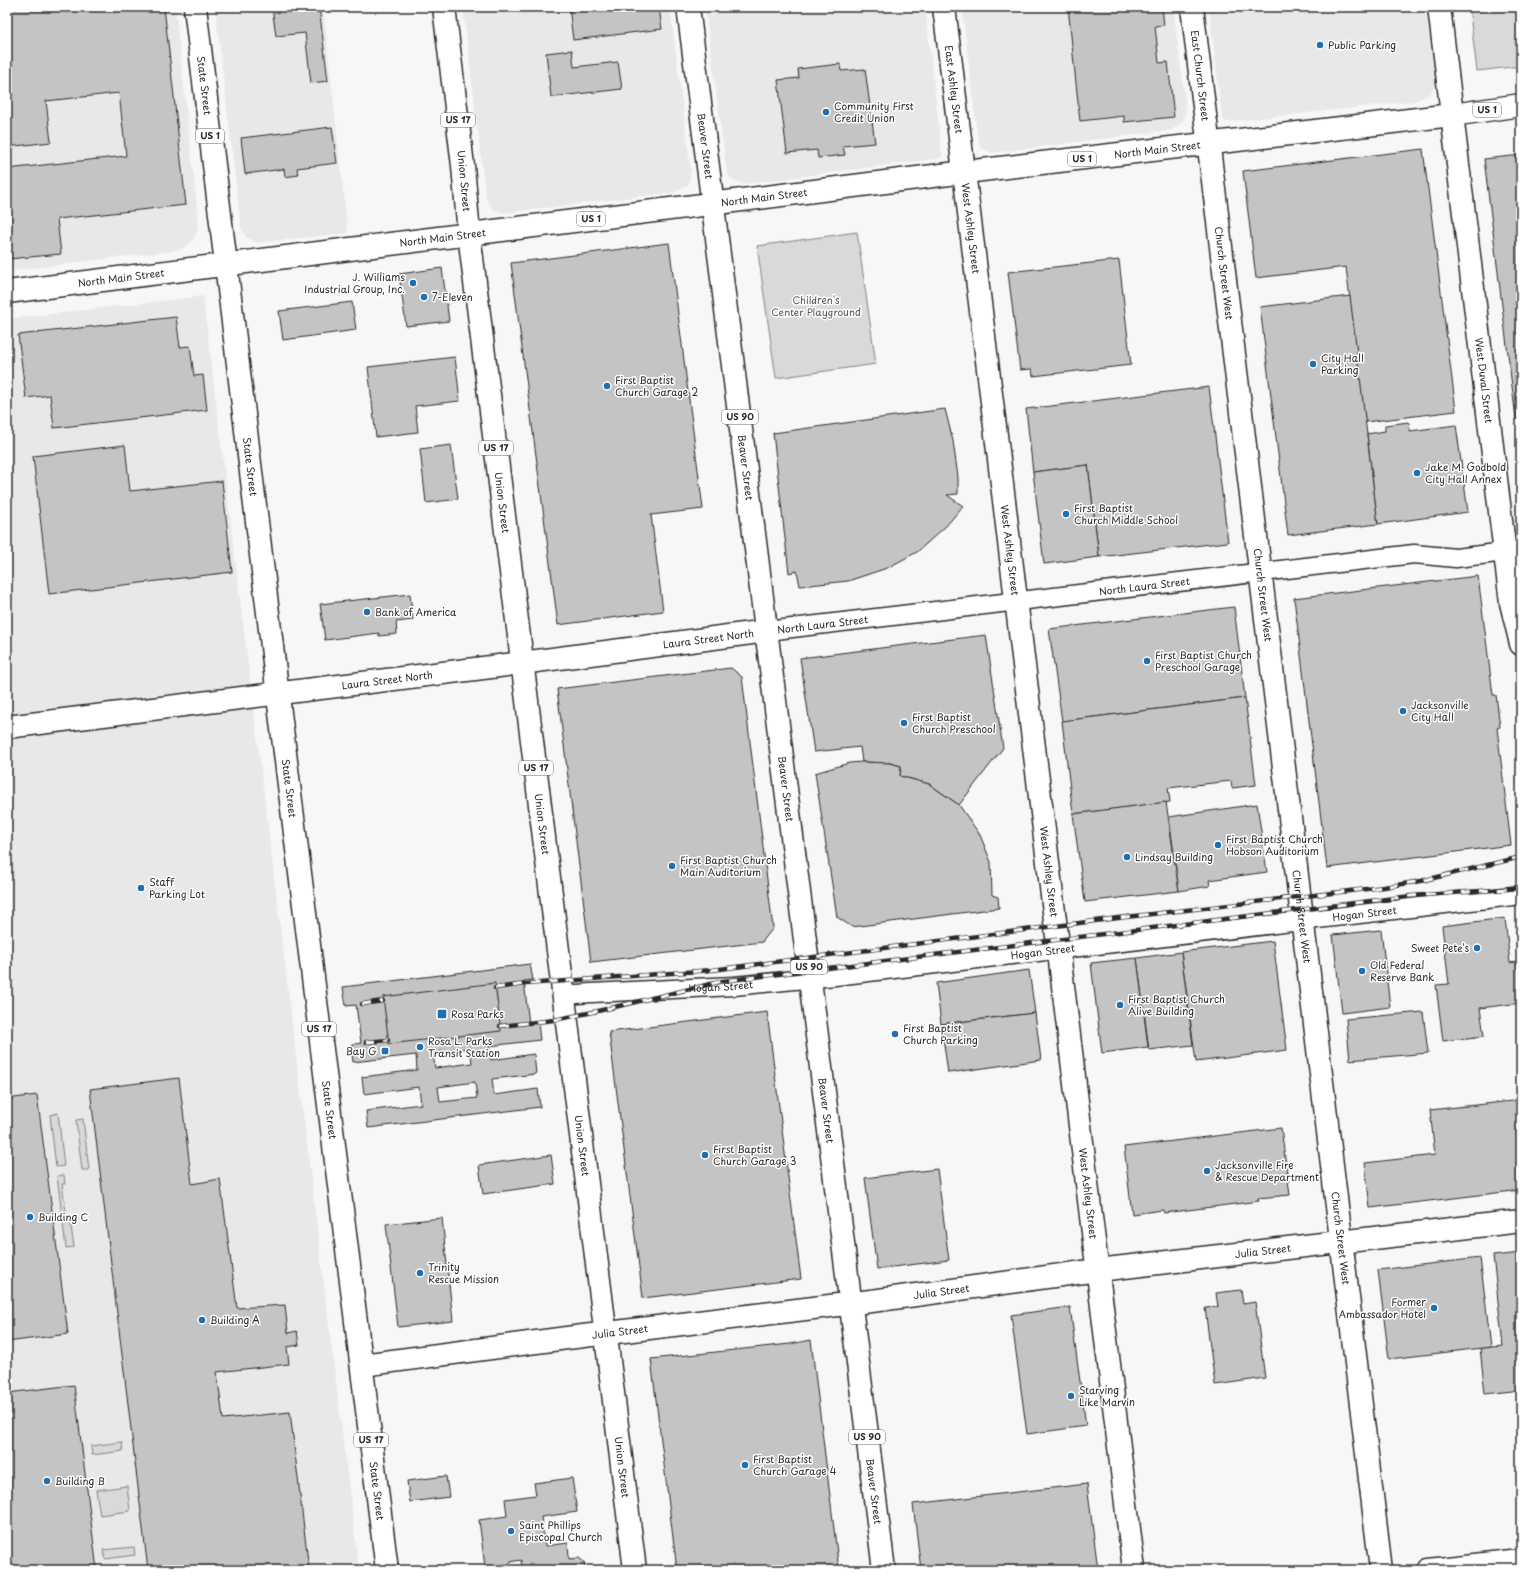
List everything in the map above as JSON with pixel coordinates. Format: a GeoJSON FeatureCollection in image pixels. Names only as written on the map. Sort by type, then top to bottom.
{"type":"FeatureCollection","features":[{"type":"Feature","properties":{"kind":"main road","name":"State Street"},"geometry":{"type":"LineString","coordinates":[[195,7],[277,692],[387,1570]]}},
{"type":"Feature","properties":{"kind":"main road","name":"Union Street"},"geometry":{"type":"LineString","coordinates":[[444,7],[469,234],[636,1570]]}},
{"type":"Feature","properties":{"kind":"main road","name":"Beaver Street"},"geometry":{"type":"LineString","coordinates":[[688,7],[884,1570]]}},
{"type":"Feature","properties":{"kind":"main road","name":"East Ashley Street"},"geometry":{"type":"LineString","coordinates":[[944,7],[965,172]]}},
{"type":"Feature","properties":{"kind":"main road","name":"East Church Street"},"geometry":{"type":"LineString","coordinates":[[1192,7],[1209,143]]}},
{"type":"Feature","properties":{"kind":"main road","name":"West Duval Street"},"geometry":{"type":"LineString","coordinates":[[1439,7],[1452,115],[1513,551],[1513,614],[1521,644]]}},
{"type":"Feature","properties":{"kind":"main road","name":"North Main Street"},"geometry":{"type":"LineString","coordinates":[[7,292],[965,172],[1452,115],[1521,105]]}},
{"type":"Feature","properties":{"kind":"main road","name":"Church Street West"},"geometry":{"type":"LineString","coordinates":[[1209,143],[1381,1570]]}},
{"type":"Feature","properties":{"kind":"main road","name":"West Ashley Street"},"geometry":{"type":"LineString","coordinates":[[965,172],[1134,1570]]}},
{"type":"Feature","properties":{"kind":"main road","name":"Laura Street North"},"geometry":{"type":"LineString","coordinates":[[7,726],[523,663],[767,631]]}},
{"type":"Feature","properties":{"kind":"main road","name":"Julia Street"},"geometry":{"type":"LineString","coordinates":[[362,1365],[851,1304],[1098,1270],[1521,1221]]}},
{"type":"Feature","properties":{"kind":"main road"},"geometry":{"type":"LineString","coordinates":[[1429,1570],[1521,1560]]}},
{"type":"Feature","properties":{"kind":"street","name":"North Laura Street"},"geometry":{"type":"LineString","coordinates":[[767,631],[1260,571],[1414,554],[1456,558],[1513,551]]}},
{"type":"Feature","properties":{"kind":"street","name":"Hogan Street"},"geometry":{"type":"LineString","coordinates":[[564,995],[591,992],[734,986],[810,979],[1521,895]]}},
{"type":"Feature","properties":{"kind":"shaded area"},"geometry":{"type":"Polygon","coordinates":[[[7,7],[175,7],[199,225],[194,239],[184,248],[171,251],[7,271],[7,7]]]}},
{"type":"Feature","properties":{"kind":"shaded area"},"geometry":{"type":"Polygon","coordinates":[[[215,7],[323,7],[348,233],[257,243],[246,237],[241,228],[215,7]]]}},
{"type":"Feature","properties":{"kind":"shaded area"},"geometry":{"type":"Polygon","coordinates":[[[463,7],[670,7],[691,171],[689,184],[676,192],[504,213],[493,209],[486,199],[463,7]]]}},
{"type":"Feature","properties":{"kind":"shaded area"},"geometry":{"type":"Polygon","coordinates":[[[705,7],[925,7],[942,155],[941,158],[744,184],[735,181],[729,177],[726,167],[705,7]]]}},
{"type":"Feature","properties":{"kind":"shaded area"},"geometry":{"type":"Polygon","coordinates":[[[962,7],[1173,7],[1186,108],[1183,121],[1172,130],[991,153],[981,148],[977,133],[962,7]]]}},
{"type":"Feature","properties":{"kind":"shaded area","name":"Public Parking"},"geometry":{"type":"Polygon","coordinates":[[[1209,7],[1426,7],[1437,81],[1430,94],[1415,101],[1226,122],[1222,118],[1209,7]]]}},
{"type":"Feature","properties":{"kind":"shaded area"},"geometry":{"type":"Polygon","coordinates":[[[203,296],[359,1570],[7,1570],[7,319],[203,296]]]}},
{"type":"Feature","properties":{"kind":"green space"},"geometry":{"type":"Polygon","coordinates":[[[1469,7],[1521,7],[1521,66],[1477,71],[1469,7]]]}},
{"type":"Feature","properties":{"kind":"green space","name":"Children's Center Playground"},"geometry":{"type":"Polygon","coordinates":[[[857,232],[876,364],[776,378],[757,246],[857,232]]]}},
{"type":"Feature","properties":{"kind":"green space"},"geometry":{"type":"Polygon","coordinates":[[[58,1113],[64,1166],[56,1167],[50,1115],[58,1113]]]}},
{"type":"Feature","properties":{"kind":"green space"},"geometry":{"type":"Polygon","coordinates":[[[83,1119],[89,1170],[82,1170],[76,1120],[83,1119]]]}},
{"type":"Feature","properties":{"kind":"green space"},"geometry":{"type":"Polygon","coordinates":[[[64,1175],[65,1184],[62,1184],[67,1219],[70,1219],[74,1247],[66,1248],[57,1176],[64,1175]]]}},
{"type":"Feature","properties":{"kind":"green space"},"geometry":{"type":"Polygon","coordinates":[[[122,1442],[123,1451],[92,1455],[91,1446],[122,1442]]]}},
{"type":"Feature","properties":{"kind":"green space"},"geometry":{"type":"Polygon","coordinates":[[[127,1486],[130,1511],[100,1515],[96,1490],[127,1486]]]}},
{"type":"Feature","properties":{"kind":"green space"},"geometry":{"type":"Polygon","coordinates":[[[134,1547],[135,1555],[105,1559],[103,1550],[134,1547]]]}},
{"type":"Feature","properties":{"kind":"building"},"geometry":{"type":"Polygon","coordinates":[[[7,7],[164,7],[186,205],[57,219],[61,254],[8,259],[7,169],[126,156],[119,93],[46,101],[51,142],[7,147],[7,7]]]}},
{"type":"Feature","properties":{"kind":"building"},"geometry":{"type":"Polygon","coordinates":[[[272,7],[319,7],[328,81],[311,83],[305,33],[276,36],[272,7]]]}},
{"type":"Feature","properties":{"kind":"building"},"geometry":{"type":"Polygon","coordinates":[[[569,7],[659,7],[662,29],[573,40],[569,7]]]}},
{"type":"Feature","properties":{"kind":"building"},"geometry":{"type":"Polygon","coordinates":[[[1068,7],[1162,7],[1164,25],[1155,26],[1159,63],[1168,62],[1174,117],[1124,122],[1124,116],[1080,121],[1068,7]]]}},
{"type":"Feature","properties":{"kind":"building"},"geometry":{"type":"Polygon","coordinates":[[[572,50],[574,67],[618,62],[622,89],[551,97],[546,53],[572,50]]]}},
{"type":"Feature","properties":{"kind":"building","name":"Community First Credit Union"},"geometry":{"type":"Polygon","coordinates":[[[840,64],[841,71],[865,69],[875,143],[843,146],[845,155],[818,158],[817,150],[787,153],[778,80],[799,78],[798,69],[840,64]]]}},
{"type":"Feature","properties":{"kind":"building"},"geometry":{"type":"Polygon","coordinates":[[[332,127],[337,163],[297,168],[298,175],[285,177],[284,169],[245,174],[241,138],[332,127]]]}},
{"type":"Feature","properties":{"kind":"building"},"geometry":{"type":"Polygon","coordinates":[[[1423,149],[1456,411],[1365,422],[1346,267],[1256,278],[1243,171],[1423,149]]]}},
{"type":"Feature","properties":{"kind":"building"},"geometry":{"type":"Polygon","coordinates":[[[1521,155],[1521,419],[1516,419],[1484,159],[1521,155]]]}},
{"type":"Feature","properties":{"kind":"building","name":"First Baptist Church Garage 2"},"geometry":{"type":"Polygon","coordinates":[[[669,243],[703,509],[651,515],[663,611],[558,625],[511,263],[669,243]]]}},
{"type":"Feature","properties":{"kind":"building"},"geometry":{"type":"Polygon","coordinates":[[[1119,260],[1131,365],[1033,376],[1032,369],[1020,370],[1008,272],[1119,260]]]}},
{"type":"Feature","properties":{"kind":"building","name":"7-Eleven"},"geometry":{"type":"Polygon","coordinates":[[[442,268],[449,321],[406,326],[399,274],[442,268]]]}},
{"type":"Feature","properties":{"kind":"building","name":"City Hall Parking"},"geometry":{"type":"Polygon","coordinates":[[[1350,296],[1378,524],[1288,535],[1260,307],[1350,296]]]}},
{"type":"Feature","properties":{"kind":"building"},"geometry":{"type":"Polygon","coordinates":[[[352,302],[356,330],[283,340],[279,311],[352,302]]]}},
{"type":"Feature","properties":{"kind":"building"},"geometry":{"type":"Polygon","coordinates":[[[176,317],[180,347],[190,346],[194,376],[203,375],[207,410],[54,428],[50,395],[26,398],[18,335],[176,317]]]}},
{"type":"Feature","properties":{"kind":"building"},"geometry":{"type":"Polygon","coordinates":[[[455,357],[460,401],[415,406],[418,432],[376,437],[368,367],[455,357]]]}},
{"type":"Feature","properties":{"kind":"building"},"geometry":{"type":"Polygon","coordinates":[[[1209,387],[1228,542],[1099,557],[1088,465],[1033,472],[1026,409],[1209,387]]]}},
{"type":"Feature","properties":{"kind":"building"},"geometry":{"type":"Polygon","coordinates":[[[945,409],[953,441],[958,477],[958,494],[947,495],[963,506],[946,526],[917,552],[887,568],[848,581],[800,586],[797,571],[789,573],[773,433],[945,409]]]}},
{"type":"Feature","properties":{"kind":"building","name":"Jake M. Godbold City Hall Annex"},"geometry":{"type":"Polygon","coordinates":[[[1409,422],[1410,431],[1456,425],[1468,512],[1378,524],[1367,434],[1385,431],[1385,425],[1409,422]]]}},
{"type":"Feature","properties":{"kind":"building"},"geometry":{"type":"Polygon","coordinates":[[[125,445],[130,491],[222,481],[232,572],[49,594],[33,456],[125,445]]]}},
{"type":"Feature","properties":{"kind":"building"},"geometry":{"type":"Polygon","coordinates":[[[451,445],[458,499],[426,503],[420,449],[451,445]]]}},
{"type":"Feature","properties":{"kind":"building","name":"First Baptist Church Middle School"},"geometry":{"type":"Polygon","coordinates":[[[1088,465],[1099,557],[1044,564],[1033,472],[1088,465]]]}},
{"type":"Feature","properties":{"kind":"building","name":"Jacksonville City Hall"},"geometry":{"type":"Polygon","coordinates":[[[1478,576],[1493,695],[1496,695],[1500,727],[1497,728],[1511,845],[1327,868],[1294,598],[1478,576]]]}},
{"type":"Feature","properties":{"kind":"building","name":"Bank of America"},"geometry":{"type":"Polygon","coordinates":[[[410,594],[413,620],[396,622],[397,634],[379,636],[379,633],[325,640],[320,604],[410,594]]]}},
{"type":"Feature","properties":{"kind":"building","name":"First Baptist Church Preschool Garage"},"geometry":{"type":"Polygon","coordinates":[[[1234,607],[1245,698],[1062,721],[1049,629],[1234,607]]]}},
{"type":"Feature","properties":{"kind":"building","name":"First Baptist Church Preschool"},"geometry":{"type":"Polygon","coordinates":[[[986,635],[1003,748],[959,805],[929,784],[900,776],[901,766],[890,763],[862,762],[860,747],[814,752],[800,658],[986,635]]]}},
{"type":"Feature","properties":{"kind":"building","name":"First Baptist Church Main Auditorium"},"geometry":{"type":"Polygon","coordinates":[[[731,668],[742,677],[773,928],[762,942],[591,962],[557,689],[731,668]]]}},
{"type":"Feature","properties":{"kind":"building"},"geometry":{"type":"Polygon","coordinates":[[[1245,698],[1256,785],[1232,788],[1231,781],[1168,788],[1170,802],[1073,814],[1062,721],[1245,698]]]}},
{"type":"Feature","properties":{"kind":"building"},"geometry":{"type":"Polygon","coordinates":[[[849,763],[890,763],[901,766],[900,776],[929,784],[959,805],[980,835],[991,862],[992,895],[998,897],[999,908],[852,927],[837,917],[815,773],[849,763]]]}},
{"type":"Feature","properties":{"kind":"building","name":"Lindsay Building"},"geometry":{"type":"Polygon","coordinates":[[[1166,802],[1179,891],[1085,902],[1073,814],[1166,802]]]}},
{"type":"Feature","properties":{"kind":"building","name":"First Baptist Church Hobson Auditorium"},"geometry":{"type":"Polygon","coordinates":[[[1257,804],[1267,872],[1209,880],[1210,886],[1179,891],[1169,817],[1257,804]]]}},
{"type":"Feature","properties":{"kind":"building"},"geometry":{"type":"Polygon","coordinates":[[[1505,918],[1510,963],[1521,961],[1521,1003],[1480,1008],[1484,1036],[1443,1041],[1436,985],[1449,984],[1442,926],[1505,918]]]}},
{"type":"Feature","properties":{"kind":"building","name":"Old Federal Reserve Bank"},"geometry":{"type":"Polygon","coordinates":[[[1381,930],[1390,1007],[1342,1013],[1333,935],[1381,930]]]}},
{"type":"Feature","properties":{"kind":"building"},"geometry":{"type":"Polygon","coordinates":[[[1273,941],[1287,1050],[1196,1062],[1181,952],[1273,941]]]}},
{"type":"Feature","properties":{"kind":"building"},"geometry":{"type":"Polygon","coordinates":[[[1181,952],[1193,1045],[1149,1050],[1137,958],[1181,952]]]}},
{"type":"Feature","properties":{"kind":"building","name":"First Baptist Church Alive Building"},"geometry":{"type":"Polygon","coordinates":[[[1137,958],[1148,1047],[1102,1053],[1091,963],[1137,958]]]}},
{"type":"Feature","properties":{"kind":"building","name":"Rosa L. Parks Transit Station"},"geometry":{"type":"Polygon","coordinates":[[[530,964],[533,980],[524,981],[529,1024],[538,1023],[540,1040],[489,1046],[491,1060],[534,1054],[536,1074],[492,1079],[494,1095],[538,1089],[540,1107],[368,1128],[366,1111],[421,1104],[419,1087],[364,1094],[362,1077],[417,1070],[416,1055],[353,1062],[351,1045],[361,1043],[356,1005],[346,1006],[343,987],[530,964]],[[470,1048],[433,1053],[435,1068],[472,1063],[470,1048]],[[475,1082],[438,1087],[440,1102],[477,1098],[475,1082]]]}},
{"type":"Feature","properties":{"kind":"building"},"geometry":{"type":"Polygon","coordinates":[[[1029,970],[1035,1013],[941,1024],[936,983],[1029,970]]]}},
{"type":"Feature","properties":{"kind":"building"},"geometry":{"type":"Polygon","coordinates":[[[495,983],[501,1031],[389,1044],[383,997],[495,983]]]}},
{"type":"Feature","properties":{"kind":"building","name":"First Baptist Church Garage 3"},"geometry":{"type":"Polygon","coordinates":[[[767,1012],[801,1279],[643,1298],[609,1032],[767,1012]]]}},
{"type":"Feature","properties":{"kind":"building"},"geometry":{"type":"Polygon","coordinates":[[[1423,1012],[1428,1053],[1350,1060],[1346,1019],[1423,1012]]]}},
{"type":"Feature","properties":{"kind":"building"},"geometry":{"type":"Polygon","coordinates":[[[1035,1013],[1041,1060],[948,1073],[941,1024],[1035,1013]]]}},
{"type":"Feature","properties":{"kind":"building","name":"Building A"},"geometry":{"type":"Polygon","coordinates":[[[179,1078],[192,1184],[220,1179],[237,1308],[285,1305],[288,1333],[297,1331],[299,1345],[287,1347],[289,1364],[217,1372],[223,1419],[290,1412],[309,1570],[148,1570],[90,1089],[179,1078]]]}},
{"type":"Feature","properties":{"kind":"building","name":"Building C"},"geometry":{"type":"Polygon","coordinates":[[[37,1095],[68,1334],[7,1342],[7,1099],[37,1095]]]}},
{"type":"Feature","properties":{"kind":"building"},"geometry":{"type":"Polygon","coordinates":[[[1521,1100],[1521,1190],[1370,1208],[1365,1163],[1435,1155],[1430,1110],[1521,1100]]]}},
{"type":"Feature","properties":{"kind":"building","name":"Jacksonville Fire & Rescue Department"},"geometry":{"type":"Polygon","coordinates":[[[1281,1128],[1290,1195],[1258,1198],[1259,1201],[1164,1213],[1163,1210],[1132,1214],[1124,1147],[1281,1128]]]}},
{"type":"Feature","properties":{"kind":"building"},"geometry":{"type":"Polygon","coordinates":[[[551,1155],[555,1184],[483,1194],[479,1165],[551,1155]]]}},
{"type":"Feature","properties":{"kind":"building"},"geometry":{"type":"Polygon","coordinates":[[[937,1169],[949,1260],[877,1269],[865,1178],[937,1169]]]}},
{"type":"Feature","properties":{"kind":"building","name":"Trinity Rescue Mission"},"geometry":{"type":"Polygon","coordinates":[[[442,1218],[453,1321],[398,1327],[386,1224],[442,1218]]]}},
{"type":"Feature","properties":{"kind":"building"},"geometry":{"type":"Polygon","coordinates":[[[1521,1253],[1521,1390],[1485,1394],[1480,1348],[1503,1346],[1493,1256],[1521,1253]]]}},
{"type":"Feature","properties":{"kind":"building","name":"Former Ambassador Hotel"},"geometry":{"type":"Polygon","coordinates":[[[1480,1258],[1491,1347],[1389,1359],[1378,1270],[1480,1258]]]}},
{"type":"Feature","properties":{"kind":"building"},"geometry":{"type":"Polygon","coordinates":[[[1241,1290],[1243,1304],[1255,1302],[1265,1378],[1215,1385],[1205,1308],[1218,1307],[1216,1293],[1241,1290]]]}},
{"type":"Feature","properties":{"kind":"building"},"geometry":{"type":"Polygon","coordinates":[[[1070,1307],[1086,1426],[1027,1434],[1011,1315],[1070,1307]]]}},
{"type":"Feature","properties":{"kind":"building","name":"First Baptist Church Garage 4"},"geometry":{"type":"Polygon","coordinates":[[[811,1340],[839,1570],[677,1570],[651,1359],[790,1344],[811,1340]]]}},
{"type":"Feature","properties":{"kind":"building","name":"Building B"},"geometry":{"type":"Polygon","coordinates":[[[74,1385],[97,1570],[7,1570],[7,1393],[74,1385]]]}},
{"type":"Feature","properties":{"kind":"building"},"geometry":{"type":"Polygon","coordinates":[[[446,1476],[449,1497],[410,1502],[407,1481],[446,1476]]]}},
{"type":"Feature","properties":{"kind":"building","name":"Saint Phillips Episcopal Church"},"geometry":{"type":"Polygon","coordinates":[[[572,1478],[577,1512],[541,1517],[545,1546],[568,1543],[569,1559],[579,1558],[584,1562],[585,1570],[522,1570],[521,1560],[510,1562],[510,1564],[485,1567],[479,1520],[507,1516],[505,1499],[536,1495],[534,1483],[572,1478]]]}},
{"type":"Feature","properties":{"kind":"building"},"geometry":{"type":"Polygon","coordinates":[[[1087,1484],[1098,1570],[921,1570],[913,1504],[1087,1484]]]}},
{"type":"Feature","properties":{"kind":"railway"},"geometry":{"type":"LineString","coordinates":[[495,988],[526,984],[712,970],[1126,917],[1384,887],[1421,881],[1521,857]]}},
{"type":"Feature","properties":{"kind":"railway"},"geometry":{"type":"LineString","coordinates":[[500,1026],[554,1020],[723,981],[1411,896],[1521,888]]}},
{"type":"Feature","properties":{"kind":"railway"},"geometry":{"type":"LineString","coordinates":[[362,1004],[383,1001]]}},
{"type":"Feature","properties":{"kind":"railway"},"geometry":{"type":"LineString","coordinates":[[366,1042],[388,1040]]}},
{"type":"Feature","properties":{"kind":"place","name":"Public Parking"},"geometry":{"type":"Point","coordinates":[1320,45]}},
{"type":"Feature","properties":{"kind":"place","name":"Community First Credit Union"},"geometry":{"type":"Point","coordinates":[826,112]}},
{"type":"Feature","properties":{"kind":"place","name":"J. Williams Industrial Group, Inc."},"geometry":{"type":"Point","coordinates":[413,283]}},
{"type":"Feature","properties":{"kind":"place","name":"7-Eleven"},"geometry":{"type":"Point","coordinates":[424,297]}},
{"type":"Feature","properties":{"kind":"place","name":"City Hall Parking"},"geometry":{"type":"Point","coordinates":[1313,364]}},
{"type":"Feature","properties":{"kind":"place","name":"First Baptist Church Garage 2"},"geometry":{"type":"Point","coordinates":[607,386]}},
{"type":"Feature","properties":{"kind":"place","name":"Jake M. Godbold City Hall Annex"},"geometry":{"type":"Point","coordinates":[1417,473]}},
{"type":"Feature","properties":{"kind":"place","name":"First Baptist Church Middle School"},"geometry":{"type":"Point","coordinates":[1066,514]}},
{"type":"Feature","properties":{"kind":"place","name":"Bank of America"},"geometry":{"type":"Point","coordinates":[367,612]}},
{"type":"Feature","properties":{"kind":"place","name":"First Baptist Church Preschool Garage"},"geometry":{"type":"Point","coordinates":[1147,661]}},
{"type":"Feature","properties":{"kind":"place","name":"Jacksonville City Hall"},"geometry":{"type":"Point","coordinates":[1403,711]}},
{"type":"Feature","properties":{"kind":"place","name":"First Baptist Church Preschool"},"geometry":{"type":"Point","coordinates":[904,723]}},
{"type":"Feature","properties":{"kind":"place","name":"First Baptist Church Hobson Auditorium"},"geometry":{"type":"Point","coordinates":[1218,845]}},
{"type":"Feature","properties":{"kind":"place","name":"Lindsay Building"},"geometry":{"type":"Point","coordinates":[1127,857]}},
{"type":"Feature","properties":{"kind":"place","name":"First Baptist Church Main Auditorium"},"geometry":{"type":"Point","coordinates":[672,866]}},
{"type":"Feature","properties":{"kind":"place","name":"Staff Parking Lot"},"geometry":{"type":"Point","coordinates":[141,888]}},
{"type":"Feature","properties":{"kind":"place","name":"Sweet Pete's"},"geometry":{"type":"Point","coordinates":[1477,948]}},
{"type":"Feature","properties":{"kind":"place","name":"Old Federal Reserve Bank"},"geometry":{"type":"Point","coordinates":[1362,971]}},
{"type":"Feature","properties":{"kind":"place","name":"First Baptist Church Alive Building"},"geometry":{"type":"Point","coordinates":[1120,1005]}},
{"type":"Feature","properties":{"kind":"place","name":"Rosa Parks"},"geometry":{"type":"Point","coordinates":[442,1014]}},
{"type":"Feature","properties":{"kind":"place","name":"First Baptist Church Parking"},"geometry":{"type":"Point","coordinates":[895,1034]}},
{"type":"Feature","properties":{"kind":"place","name":"Rosa L. Parks Transit Station"},"geometry":{"type":"Point","coordinates":[420,1047]}},
{"type":"Feature","properties":{"kind":"place","name":"Bay G"},"geometry":{"type":"Point","coordinates":[385,1051]}},
{"type":"Feature","properties":{"kind":"place","name":"First Baptist Church Garage 3"},"geometry":{"type":"Point","coordinates":[705,1155]}},
{"type":"Feature","properties":{"kind":"place","name":"Jacksonville Fire & Rescue Department"},"geometry":{"type":"Point","coordinates":[1207,1171]}},
{"type":"Feature","properties":{"kind":"place","name":"Building C"},"geometry":{"type":"Point","coordinates":[30,1217]}},
{"type":"Feature","properties":{"kind":"place","name":"Trinity Rescue Mission"},"geometry":{"type":"Point","coordinates":[420,1273]}},
{"type":"Feature","properties":{"kind":"place","name":"Former Ambassador Hotel"},"geometry":{"type":"Point","coordinates":[1434,1308]}},
{"type":"Feature","properties":{"kind":"place","name":"Building A"},"geometry":{"type":"Point","coordinates":[202,1320]}},
{"type":"Feature","properties":{"kind":"place","name":"Starving Like Marvin"},"geometry":{"type":"Point","coordinates":[1071,1396]}},
{"type":"Feature","properties":{"kind":"place","name":"First Baptist Church Garage 4"},"geometry":{"type":"Point","coordinates":[745,1465]}},
{"type":"Feature","properties":{"kind":"place","name":"Building B"},"geometry":{"type":"Point","coordinates":[47,1481]}},
{"type":"Feature","properties":{"kind":"place","name":"Saint Phillips Episcopal Church"},"geometry":{"type":"Point","coordinates":[511,1531]}}]}
